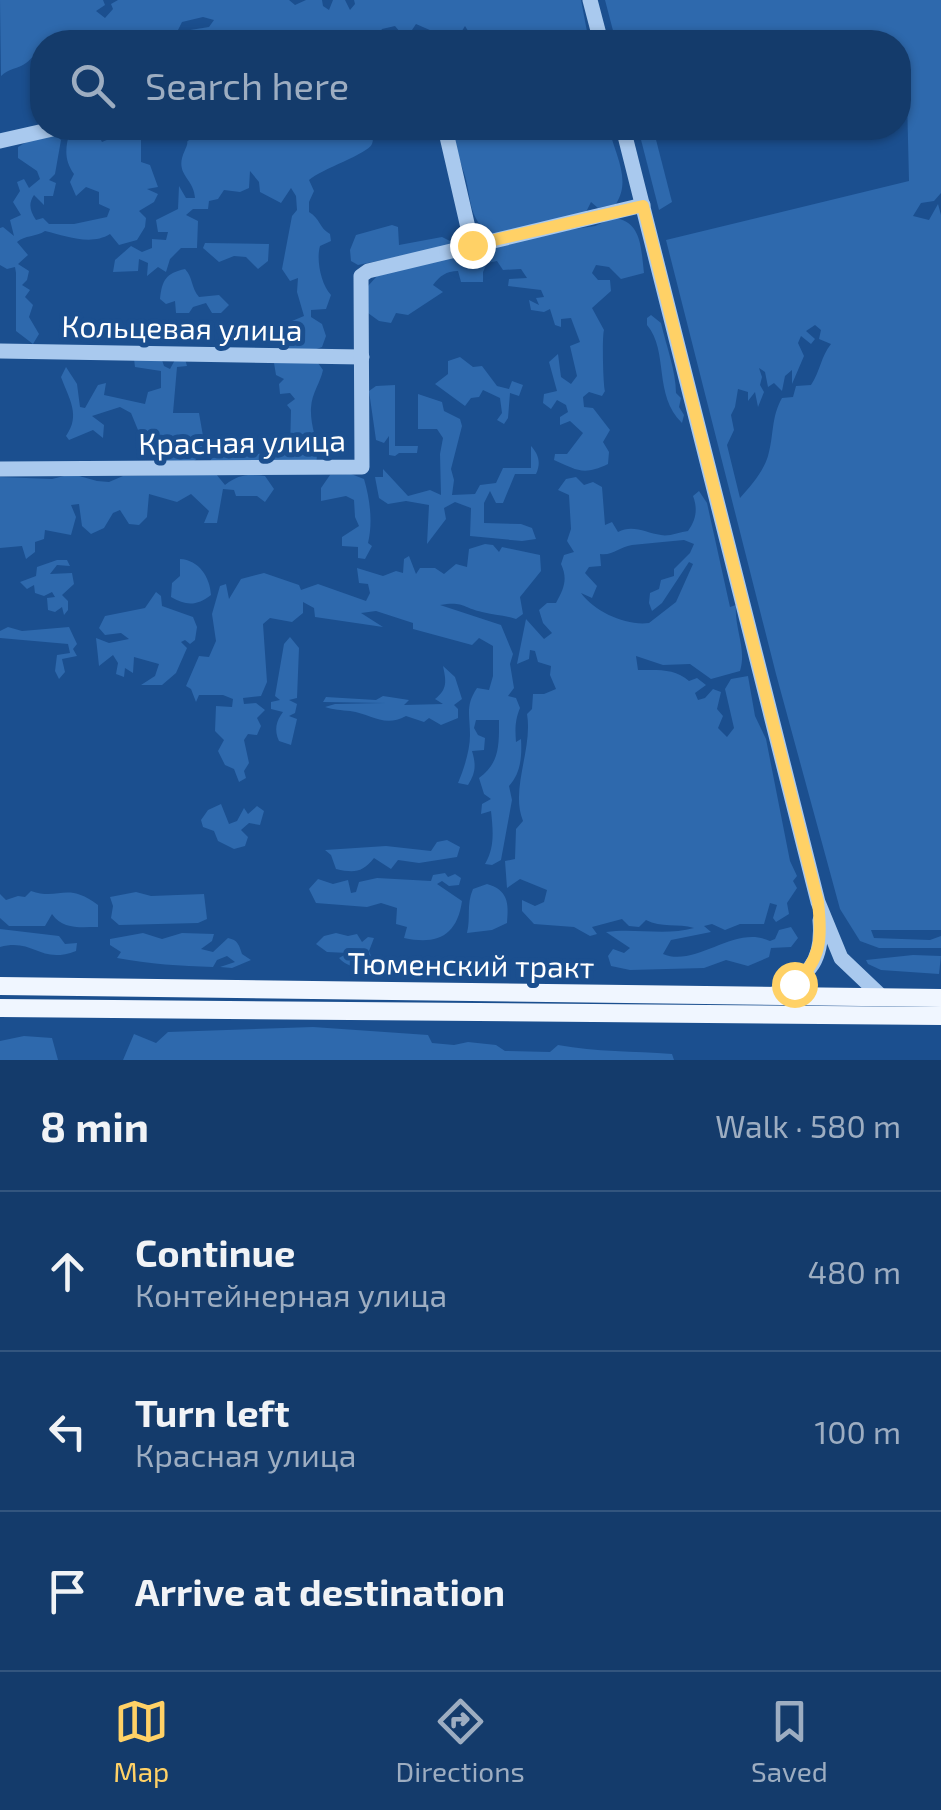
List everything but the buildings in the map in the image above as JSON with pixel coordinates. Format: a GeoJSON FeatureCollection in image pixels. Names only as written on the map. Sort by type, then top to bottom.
{"type":"FeatureCollection","features":[{"type":"Feature","properties":{"kind":"main road","name":"Тюменский тракт"},"geometry":{"type":"LineString","coordinates":[[0,986],[941,998]]}},
{"type":"Feature","properties":{"kind":"main road","name":"Тюменский тракт"},"geometry":{"type":"LineString","coordinates":[[0,1008],[941,1016]]}},
{"type":"Feature","properties":{"kind":"street"},"geometry":{"type":"LineString","coordinates":[[590,0],[598,30]]}},
{"type":"Feature","properties":{"kind":"street"},"geometry":{"type":"LineString","coordinates":[[0,141],[30,134]]}},
{"type":"Feature","properties":{"kind":"street"},"geometry":{"type":"LineString","coordinates":[[448,140],[472,245]]}},
{"type":"Feature","properties":{"kind":"street"},"geometry":{"type":"LineString","coordinates":[[626,140],[818,902],[841,958],[882,997]]}},
{"type":"Feature","properties":{"kind":"street","name":"Красная улица"},"geometry":{"type":"LineString","coordinates":[[0,469],[362,467],[361,276],[472,245],[643,206]]}},
{"type":"Feature","properties":{"kind":"street","name":"Кольцевая улица"},"geometry":{"type":"LineString","coordinates":[[0,351],[362,357]]}},
{"type":"Feature","properties":{"kind":"street"},"geometry":{"type":"LineString","coordinates":[[770,996],[794,984],[814,964],[820,946],[818,902]]}},
{"type":"Feature","properties":{"kind":"shaded area"},"geometry":{"type":"Polygon","coordinates":[[[0,0],[103,0],[105,5],[96,11],[105,18],[113,9],[111,4],[118,0],[289,0],[295,5],[322,0],[329,10],[333,0],[345,0],[350,10],[354,0],[581,0],[587,30],[468,30],[465,26],[462,30],[430,30],[416,24],[412,30],[398,30],[395,26],[381,30],[190,30],[209,27],[214,20],[203,17],[182,22],[178,30],[30,30],[30,59],[1,76],[0,0]]]}},
{"type":"Feature","properties":{"kind":"shaded area"},"geometry":{"type":"Polygon","coordinates":[[[605,0],[941,0],[941,193],[934,201],[921,203],[913,216],[929,220],[938,204],[941,215],[941,930],[871,930],[874,938],[930,940],[941,936],[941,948],[879,948],[860,941],[840,909],[666,240],[909,181],[911,30],[613,30],[605,0]],[[815,325],[806,331],[815,339],[811,344],[801,336],[798,343],[804,356],[792,384],[792,370],[785,376],[782,391],[774,383],[768,387],[765,372],[759,368],[764,392],[758,407],[755,392],[748,401],[748,392],[738,389],[731,415],[734,430],[727,445],[740,498],[766,462],[782,398],[793,397],[796,386],[811,385],[814,380],[831,344],[819,339],[821,330],[815,325]]]}},
{"type":"Feature","properties":{"kind":"shaded area"},"geometry":{"type":"Polygon","coordinates":[[[30,140],[61,140],[55,174],[49,180],[56,183],[53,196],[44,196],[44,205],[34,195],[32,198],[30,208],[36,220],[74,224],[107,217],[110,209],[99,204],[99,192],[86,187],[76,196],[70,182],[74,174],[67,159],[67,143],[141,140],[141,162],[150,165],[158,187],[147,189],[158,194],[154,202],[139,211],[146,218],[137,240],[119,245],[110,234],[87,240],[45,231],[17,242],[28,255],[18,264],[29,271],[22,285],[30,290],[25,297],[33,305],[29,317],[39,334],[33,344],[16,331],[15,267],[7,269],[0,265],[0,228],[14,236],[10,220],[21,215],[13,202],[20,191],[17,182],[24,179],[29,188],[40,179],[37,171],[18,158],[18,147],[30,140]]]}},
{"type":"Feature","properties":{"kind":"shaded area"},"geometry":{"type":"Polygon","coordinates":[[[373,140],[369,148],[309,180],[314,191],[309,212],[330,234],[331,241],[320,246],[319,258],[322,278],[331,295],[326,309],[311,310],[311,317],[322,324],[326,336],[322,347],[311,351],[285,348],[280,326],[304,316],[297,292],[298,278],[290,281],[282,269],[292,216],[297,210],[296,196],[291,188],[281,203],[260,192],[259,182],[250,171],[249,188],[240,192],[224,190],[218,199],[209,201],[208,209],[193,209],[186,215],[198,221],[197,248],[181,248],[170,259],[166,272],[158,267],[147,276],[148,263],[139,259],[138,271],[113,272],[115,260],[131,246],[142,252],[152,248],[152,239],[166,240],[168,232],[158,232],[156,220],[178,209],[179,186],[186,198],[195,198],[181,165],[187,142],[373,140]]]}},
{"type":"Feature","properties":{"kind":"shaded area"},"geometry":{"type":"Polygon","coordinates":[[[454,140],[612,140],[622,185],[616,204],[598,208],[591,202],[586,212],[491,235],[475,215],[454,140]]]}},
{"type":"Feature","properties":{"kind":"shaded area"},"geometry":{"type":"Polygon","coordinates":[[[641,140],[656,140],[672,202],[659,210],[641,140]]]}},
{"type":"Feature","properties":{"kind":"shaded area"},"geometry":{"type":"Polygon","coordinates":[[[613,218],[623,220],[635,230],[644,273],[621,279],[609,267],[596,265],[592,273],[598,280],[610,280],[611,291],[592,308],[604,330],[605,391],[602,396],[589,392],[583,397],[584,407],[593,408],[610,430],[603,442],[609,452],[608,464],[599,468],[580,470],[554,460],[555,454],[567,454],[583,433],[570,421],[560,425],[560,417],[568,412],[566,405],[557,400],[551,409],[543,403],[544,394],[557,391],[549,362],[558,354],[561,377],[571,384],[577,376],[570,346],[580,342],[571,318],[561,319],[561,327],[555,325],[550,309],[531,310],[529,300],[539,305],[536,298],[544,297],[541,290],[508,286],[509,279],[527,278],[521,269],[503,270],[497,261],[487,263],[483,282],[461,282],[458,271],[450,272],[433,285],[443,292],[408,315],[396,313],[391,323],[368,313],[368,286],[377,276],[541,234],[595,226],[613,218]]]}},
{"type":"Feature","properties":{"kind":"shaded area"},"geometry":{"type":"Polygon","coordinates":[[[392,225],[398,227],[399,245],[442,237],[450,241],[450,246],[358,265],[351,261],[350,250],[356,235],[392,225]]]}},
{"type":"Feature","properties":{"kind":"shaded area"},"geometry":{"type":"Polygon","coordinates":[[[205,243],[269,244],[268,261],[258,269],[246,257],[234,256],[219,262],[203,248],[205,243]]]}},
{"type":"Feature","properties":{"kind":"shaded area"},"geometry":{"type":"Polygon","coordinates":[[[185,269],[199,297],[219,295],[229,305],[221,313],[212,313],[206,303],[193,307],[189,313],[176,313],[175,301],[166,304],[160,299],[166,278],[185,269]]]}},
{"type":"Feature","properties":{"kind":"shaded area"},"geometry":{"type":"Polygon","coordinates":[[[651,315],[661,323],[676,393],[681,398],[682,423],[667,400],[658,347],[647,325],[651,315]]]}},
{"type":"Feature","properties":{"kind":"shaded area"},"geometry":{"type":"Polygon","coordinates":[[[161,357],[170,369],[176,358],[185,359],[187,366],[177,367],[173,413],[199,413],[202,454],[194,461],[162,462],[145,447],[131,413],[120,407],[92,416],[104,425],[103,438],[93,430],[69,440],[66,436],[73,414],[61,377],[66,367],[77,384],[80,407],[85,408],[98,385],[106,383],[104,395],[145,404],[148,392],[161,388],[161,371],[135,367],[134,359],[161,357]]]}},
{"type":"Feature","properties":{"kind":"shaded area"},"geometry":{"type":"Polygon","coordinates":[[[460,357],[473,367],[482,366],[497,386],[509,389],[512,381],[523,385],[519,396],[510,393],[504,424],[497,420],[502,413],[500,398],[483,390],[465,406],[435,384],[448,374],[448,361],[460,357]]]}},
{"type":"Feature","properties":{"kind":"shaded area"},"geometry":{"type":"Polygon","coordinates":[[[281,359],[318,363],[323,370],[311,408],[316,464],[209,463],[212,458],[290,451],[291,410],[287,405],[295,399],[290,393],[280,394],[279,384],[284,379],[276,375],[274,363],[281,359]]]}},
{"type":"Feature","properties":{"kind":"shaded area"},"geometry":{"type":"Polygon","coordinates":[[[395,385],[395,446],[418,446],[417,453],[389,455],[389,436],[384,443],[376,440],[369,391],[376,386],[395,385]]]}},
{"type":"Feature","properties":{"kind":"shaded area"},"geometry":{"type":"Polygon","coordinates":[[[418,394],[442,402],[444,411],[460,419],[462,426],[451,469],[452,495],[475,494],[480,485],[496,483],[503,468],[531,468],[531,446],[534,449],[539,463],[536,474],[515,474],[503,503],[496,503],[490,491],[484,503],[484,523],[521,524],[532,528],[536,539],[470,536],[471,508],[455,502],[444,508],[446,519],[427,544],[429,505],[406,501],[388,504],[379,498],[375,477],[383,477],[383,469],[408,496],[430,490],[441,495],[443,438],[437,429],[418,429],[418,394]]]}},
{"type":"Feature","properties":{"kind":"shaded area"},"geometry":{"type":"Polygon","coordinates":[[[72,474],[109,482],[123,476],[216,474],[225,485],[239,477],[259,475],[265,476],[274,489],[265,502],[257,496],[236,496],[234,490],[223,489],[217,523],[204,523],[209,511],[191,494],[177,502],[149,494],[147,517],[139,525],[129,524],[120,510],[113,513],[104,528],[91,534],[82,526],[79,504],[71,505],[76,517],[71,535],[45,530],[44,539],[35,542],[35,552],[26,559],[22,546],[0,548],[0,477],[52,479],[72,474]]]}},
{"type":"Feature","properties":{"kind":"shaded area"},"geometry":{"type":"Polygon","coordinates":[[[351,474],[364,479],[369,503],[368,543],[372,546],[365,559],[358,558],[358,547],[342,546],[342,537],[359,526],[354,500],[346,496],[321,501],[321,488],[330,475],[351,474]]]}},
{"type":"Feature","properties":{"kind":"shaded area"},"geometry":{"type":"Polygon","coordinates":[[[576,477],[584,485],[593,482],[602,487],[605,525],[612,522],[618,532],[634,529],[664,535],[688,531],[695,514],[693,496],[699,491],[707,503],[730,607],[736,605],[740,671],[711,679],[690,664],[663,665],[636,656],[638,670],[672,672],[689,681],[697,678],[706,685],[695,693],[698,700],[713,689],[721,692],[717,709],[723,716],[718,728],[727,737],[734,728],[725,689],[731,679],[748,676],[755,716],[766,739],[797,888],[787,903],[789,914],[776,922],[773,918],[777,905],[770,903],[764,924],[740,924],[725,930],[712,924],[704,926],[711,932],[671,940],[663,954],[689,955],[743,938],[770,941],[779,930],[791,927],[798,938],[791,947],[771,948],[769,957],[748,966],[726,960],[704,968],[630,970],[611,966],[608,956],[613,949],[624,953],[630,948],[606,932],[694,928],[646,920],[639,927],[629,926],[622,919],[592,927],[597,934],[590,936],[574,927],[534,924],[522,911],[522,900],[535,906],[544,902],[547,890],[520,879],[507,888],[505,861],[515,859],[516,829],[523,821],[519,796],[527,714],[532,709],[533,694],[556,689],[551,666],[538,662],[535,651],[530,650],[529,659],[517,664],[526,619],[544,639],[552,633],[539,610],[547,603],[556,603],[564,584],[564,555],[574,552],[567,541],[571,529],[569,495],[558,490],[566,479],[576,477]],[[684,540],[638,544],[600,554],[601,566],[589,567],[585,573],[597,586],[592,598],[581,593],[612,616],[649,623],[676,602],[693,564],[689,562],[662,603],[652,611],[650,593],[659,589],[661,580],[674,576],[674,569],[694,544],[684,540]]]}},
{"type":"Feature","properties":{"kind":"shaded area"},"geometry":{"type":"Polygon","coordinates":[[[493,545],[499,552],[502,547],[540,555],[541,571],[520,597],[523,614],[516,619],[459,604],[440,605],[501,625],[513,654],[510,664],[514,688],[508,696],[516,698],[520,708],[516,742],[521,739],[521,752],[518,770],[509,786],[512,800],[501,860],[485,864],[493,832],[491,811],[481,814],[482,804],[491,799],[484,794],[479,778],[495,759],[499,720],[476,720],[474,728],[485,738],[484,750],[472,751],[474,768],[468,785],[458,783],[469,747],[471,700],[477,688],[489,690],[493,676],[493,646],[479,638],[472,645],[413,629],[413,623],[376,611],[361,613],[383,627],[315,617],[314,608],[303,602],[303,613],[292,622],[270,618],[263,624],[267,682],[261,696],[243,698],[244,704],[256,703],[265,710],[257,718],[261,726],[257,735],[248,734],[244,740],[249,763],[244,771],[246,778],[239,782],[234,769],[225,765],[218,751],[224,740],[215,731],[216,706],[232,707],[233,699],[199,695],[196,702],[186,686],[199,656],[209,657],[216,641],[212,614],[220,586],[226,584],[229,599],[241,579],[264,573],[299,585],[301,590],[318,584],[366,601],[370,593],[368,584],[359,583],[357,568],[383,576],[396,571],[403,573],[404,559],[409,556],[416,574],[420,568],[435,568],[444,574],[456,564],[467,567],[469,549],[493,545]]]}},
{"type":"Feature","properties":{"kind":"shaded area"},"geometry":{"type":"Polygon","coordinates":[[[180,559],[202,571],[211,595],[191,604],[171,597],[172,583],[180,576],[180,559]]]}},
{"type":"Feature","properties":{"kind":"shaded area"},"geometry":{"type":"Polygon","coordinates":[[[67,560],[70,566],[57,565],[50,574],[72,573],[74,584],[62,595],[68,601],[64,615],[62,607],[55,612],[48,610],[47,598],[55,597],[52,592],[44,596],[35,593],[34,585],[27,589],[20,582],[36,576],[37,567],[67,560]]]}},
{"type":"Feature","properties":{"kind":"shaded area"},"geometry":{"type":"Polygon","coordinates":[[[156,592],[161,596],[162,606],[193,617],[197,627],[195,640],[190,644],[181,642],[187,648],[176,673],[162,685],[141,685],[155,676],[159,664],[134,657],[133,673],[125,668],[124,677],[116,674],[118,663],[113,655],[99,666],[96,638],[109,643],[129,639],[121,633],[105,635],[99,628],[105,616],[145,608],[156,592]]]}},
{"type":"Feature","properties":{"kind":"shaded area"},"geometry":{"type":"Polygon","coordinates":[[[8,627],[22,631],[69,627],[77,644],[73,649],[77,656],[62,659],[65,672],[59,679],[55,671],[57,655],[70,653],[68,644],[0,638],[0,631],[8,627]]]}},
{"type":"Feature","properties":{"kind":"shaded area"},"geometry":{"type":"Polygon","coordinates":[[[290,637],[299,648],[297,698],[289,700],[297,704],[295,713],[289,716],[297,719],[291,745],[277,737],[276,726],[283,712],[271,709],[271,702],[280,700],[275,696],[284,644],[290,637]]]}},
{"type":"Feature","properties":{"kind":"shaded area"},"geometry":{"type":"Polygon","coordinates":[[[443,666],[455,677],[462,699],[454,705],[458,718],[441,725],[429,718],[424,722],[406,716],[391,721],[325,707],[385,703],[323,702],[326,697],[376,700],[383,696],[409,700],[404,705],[443,704],[435,699],[445,684],[443,666]]]}},
{"type":"Feature","properties":{"kind":"shaded area"},"geometry":{"type":"Polygon","coordinates":[[[221,804],[229,824],[237,821],[244,808],[248,814],[257,806],[264,811],[260,825],[249,823],[241,830],[248,837],[245,846],[234,849],[218,841],[214,831],[203,827],[201,820],[208,810],[221,804]]]}},
{"type":"Feature","properties":{"kind":"shaded area"},"geometry":{"type":"Polygon","coordinates":[[[447,840],[460,847],[457,857],[419,863],[398,860],[391,869],[374,858],[357,871],[336,869],[325,850],[386,846],[431,851],[437,842],[447,840]]]}},
{"type":"Feature","properties":{"kind":"shaded area"},"geometry":{"type":"Polygon","coordinates":[[[445,873],[461,878],[459,885],[449,886],[442,881],[437,884],[462,901],[455,923],[436,939],[404,938],[407,927],[396,924],[397,908],[381,903],[367,907],[316,903],[309,889],[318,879],[333,884],[348,880],[351,893],[356,892],[359,882],[377,878],[431,881],[433,875],[445,873]]]}},
{"type":"Feature","properties":{"kind":"shaded area"},"geometry":{"type":"Polygon","coordinates":[[[487,884],[506,898],[507,923],[492,930],[467,933],[473,889],[487,884]]]}},
{"type":"Feature","properties":{"kind":"shaded area"},"geometry":{"type":"Polygon","coordinates":[[[31,891],[87,898],[98,905],[98,927],[67,925],[52,914],[45,926],[9,926],[0,918],[0,894],[6,900],[25,897],[31,891]]]}},
{"type":"Feature","properties":{"kind":"shaded area"},"geometry":{"type":"Polygon","coordinates":[[[136,892],[151,896],[204,894],[207,919],[198,923],[119,925],[111,918],[110,897],[136,892]]]}},
{"type":"Feature","properties":{"kind":"shaded area"},"geometry":{"type":"Polygon","coordinates":[[[0,929],[59,936],[65,944],[77,943],[76,951],[53,955],[21,946],[0,947],[0,929]]]}},
{"type":"Feature","properties":{"kind":"shaded area"},"geometry":{"type":"Polygon","coordinates":[[[143,933],[162,939],[182,933],[214,934],[212,941],[201,949],[213,952],[228,938],[251,960],[232,968],[220,967],[235,962],[227,956],[217,960],[213,967],[117,958],[121,952],[110,945],[110,939],[143,933]]]}},
{"type":"Feature","properties":{"kind":"shaded area"},"geometry":{"type":"Polygon","coordinates":[[[357,934],[362,942],[374,938],[369,951],[375,966],[351,966],[339,958],[348,953],[327,952],[316,944],[324,936],[357,934]]]}},
{"type":"Feature","properties":{"kind":"shaded area"},"geometry":{"type":"Polygon","coordinates":[[[941,956],[939,974],[881,970],[866,960],[941,956]]]}},
{"type":"Feature","properties":{"kind":"shaded area"},"geometry":{"type":"Polygon","coordinates":[[[313,1027],[428,1035],[432,1043],[496,1045],[505,1051],[550,1052],[558,1045],[672,1054],[674,1060],[123,1060],[134,1034],[156,1043],[168,1032],[313,1027]]]}},
{"type":"Feature","properties":{"kind":"shaded area"},"geometry":{"type":"Polygon","coordinates":[[[24,1036],[52,1038],[58,1060],[0,1060],[0,1041],[24,1036]]]}},
{"type":"Feature","properties":{"kind":"route"},"geometry":{"type":"LineString","coordinates":[[472,245],[643,206],[818,902],[818,954],[806,974],[794,984]]}}]}
